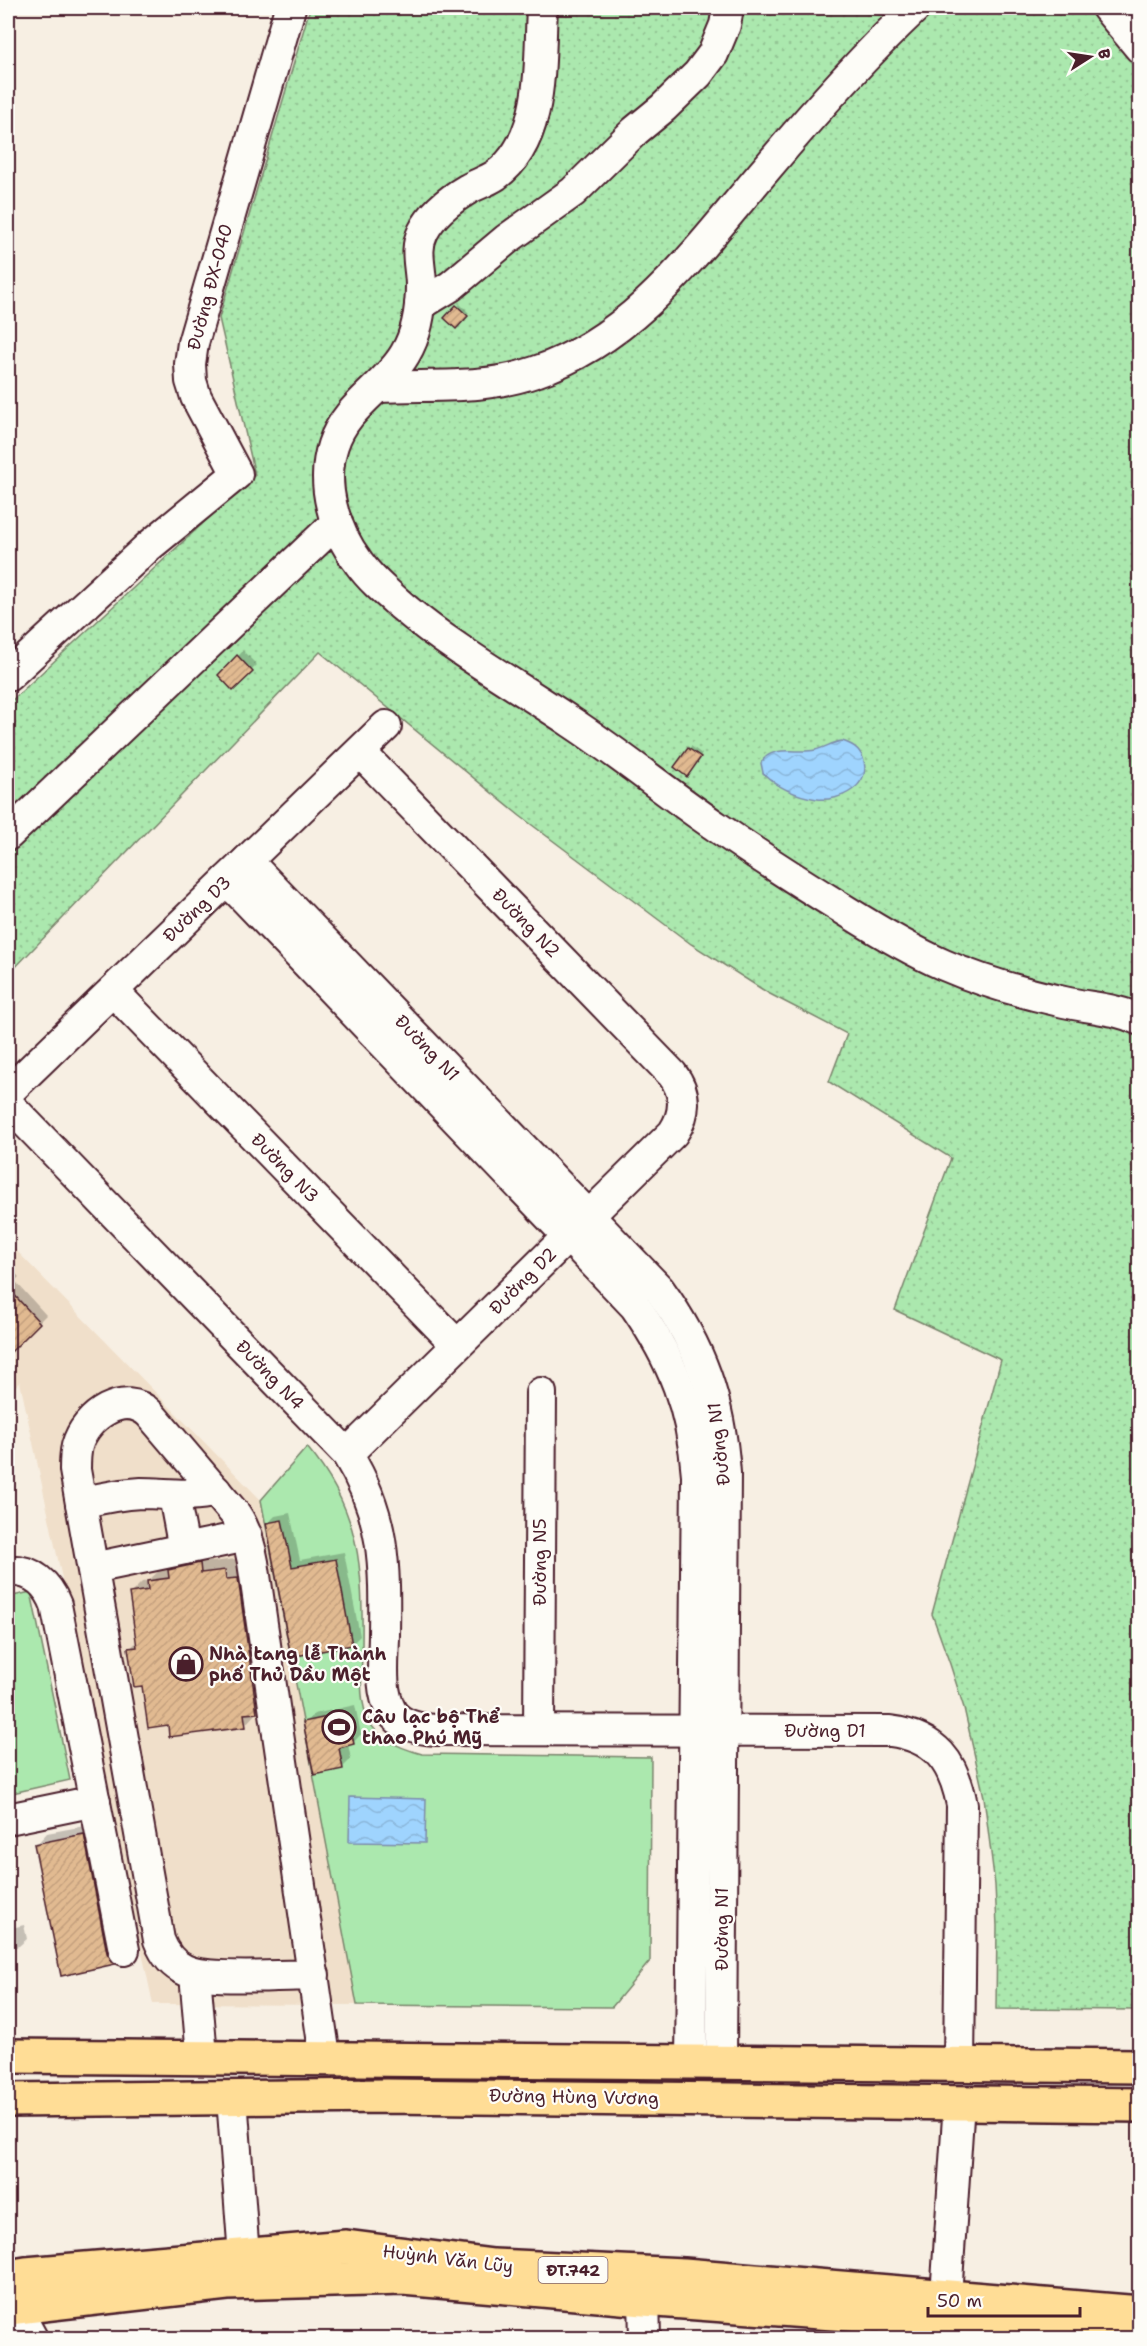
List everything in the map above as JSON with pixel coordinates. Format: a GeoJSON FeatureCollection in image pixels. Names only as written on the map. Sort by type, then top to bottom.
{"type":"FeatureCollection","features":[{"type":"Feature","properties":{"kind":"main road","name":"Đường Hùng Vương"},"geometry":{"type":"LineString","coordinates":[[8,2056],[325,2057],[1140,2066]]}},
{"type":"Feature","properties":{"kind":"main road"},"geometry":{"type":"LineString","coordinates":[[201,2056],[218,2098]]}},
{"type":"Feature","properties":{"kind":"main road"},"geometry":{"type":"LineString","coordinates":[[959,2102],[960,2065]]}},
{"type":"Feature","properties":{"kind":"main road","name":"Đường Hùng Vương"},"geometry":{"type":"LineString","coordinates":[[8,2100],[387,2096],[1140,2105]]}},
{"type":"Feature","properties":{"kind":"main road","name":"Huỳnh Văn Lũy"},"geometry":{"type":"LineString","coordinates":[[9,2295],[26,2274],[346,2247],[493,2266],[684,2275],[1140,2313]]}},
{"type":"Feature","properties":{"kind":"main road","name":"Huỳnh Văn Lũy"},"geometry":{"type":"LineString","coordinates":[[9,2295],[227,2283],[403,2278],[644,2299],[1140,2336]]}},
{"type":"Feature","properties":{"kind":"street","name":"Đường ĐX-040"},"geometry":{"type":"LineString","coordinates":[[8,676],[148,547],[237,474],[196,397],[191,381],[190,364],[196,332],[290,8]]}},
{"type":"Feature","properties":{"kind":"street"},"geometry":{"type":"LineString","coordinates":[[542,8],[540,73],[526,134],[515,156],[506,166],[495,175],[465,190],[426,227],[418,250],[420,305],[412,340],[405,354],[378,387],[352,410],[335,439],[328,472],[328,489],[345,542],[370,577],[414,616],[480,664],[614,751],[718,828],[809,889],[881,933],[946,966],[987,982],[1070,1004],[1113,1010],[1140,1020]]}},
{"type":"Feature","properties":{"kind":"street"},"geometry":{"type":"LineString","coordinates":[[420,305],[451,286],[507,238],[573,192],[636,130],[663,108],[710,59],[720,40],[728,8]]}},
{"type":"Feature","properties":{"kind":"street"},"geometry":{"type":"LineString","coordinates":[[378,387],[477,384],[506,380],[558,364],[602,340],[623,325],[671,279],[853,70],[915,8]]}},
{"type":"Feature","properties":{"kind":"street"},"geometry":{"type":"LineString","coordinates":[[1107,8],[1140,48]]}},
{"type":"Feature","properties":{"kind":"street"},"geometry":{"type":"LineString","coordinates":[[8,835],[337,522]]}},
{"type":"Feature","properties":{"kind":"street","name":"Đường D3"},"geometry":{"type":"LineString","coordinates":[[8,1092],[386,726]]}},
{"type":"Feature","properties":{"kind":"street","name":"Đường N2"},"geometry":{"type":"LineString","coordinates":[[360,752],[672,1074],[680,1086],[683,1100]]}},
{"type":"Feature","properties":{"kind":"street","name":"Đường N1"},"geometry":{"type":"LineString","coordinates":[[237,870],[589,1216],[659,1289],[691,1338],[713,1393],[719,1419],[725,1473],[709,1731],[706,2063]]}},
{"type":"Feature","properties":{"kind":"street","name":"Đường N1"},"geometry":{"type":"LineString","coordinates":[[237,870],[567,1237],[635,1306],[665,1353],[684,1400],[695,1450],[709,1731]]}},
{"type":"Feature","properties":{"kind":"street","name":"Đường N3"},"geometry":{"type":"LineString","coordinates":[[112,991],[457,1345]]}},
{"type":"Feature","properties":{"kind":"street","name":"Đường D2"},"geometry":{"type":"LineString","coordinates":[[347,1454],[673,1133],[681,1117],[683,1100]]}},
{"type":"Feature","properties":{"kind":"street","name":"Đường N4"},"geometry":{"type":"LineString","coordinates":[[8,1104],[347,1454],[362,1478],[371,1500],[382,1548],[385,1572],[384,1677],[387,1699],[392,1713]]}},
{"type":"Feature","properties":{"kind":"street","name":"Đường N5"},"geometry":{"type":"LineString","coordinates":[[539,1730],[541,1393]]}},
{"type":"Feature","properties":{"kind":"street"},"geometry":{"type":"LineString","coordinates":[[314,1975],[195,1974],[174,1964],[162,1949],[81,1503],[75,1458],[81,1435],[98,1416],[122,1404],[130,1403],[145,1409],[236,1515],[247,1536],[255,1574],[314,1975],[325,2057]]}},
{"type":"Feature","properties":{"kind":"street"},"geometry":{"type":"LineString","coordinates":[[81,1503],[133,1494],[174,1496],[201,1495],[216,1491]]}},
{"type":"Feature","properties":{"kind":"street"},"geometry":{"type":"LineString","coordinates":[[174,1496],[184,1549]]}},
{"type":"Feature","properties":{"kind":"street"},"geometry":{"type":"LineString","coordinates":[[93,1568],[247,1536]]}},
{"type":"Feature","properties":{"kind":"street"},"geometry":{"type":"LineString","coordinates":[[8,1571],[24,1572],[43,1583],[51,1592],[56,1605],[124,1950]]}},
{"type":"Feature","properties":{"kind":"street","name":"Đường D1"},"geometry":{"type":"LineString","coordinates":[[392,1713],[407,1724],[424,1730],[904,1733],[930,1744],[941,1753],[956,1777],[962,1805],[960,2065]]}},
{"type":"Feature","properties":{"kind":"street"},"geometry":{"type":"LineString","coordinates":[[8,1819],[95,1801]]}},
{"type":"Feature","properties":{"kind":"street"},"geometry":{"type":"LineString","coordinates":[[195,1974],[201,2056]]}},
{"type":"Feature","properties":{"kind":"street"},"geometry":{"type":"LineString","coordinates":[[218,2098],[243,2256]]}},
{"type":"Feature","properties":{"kind":"street"},"geometry":{"type":"LineString","coordinates":[[946,2296],[959,2102]]}},
{"type":"Feature","properties":{"kind":"street"},"geometry":{"type":"LineString","coordinates":[[9,2295],[32,2338]]}},
{"type":"Feature","properties":{"kind":"street"},"geometry":{"type":"LineString","coordinates":[[644,2299],[645,2338]]}},
{"type":"Feature","properties":{"kind":"shaded area","name":"Nhà tang lễ Thành phố Thủ Dầu Một"},"geometry":{"type":"Polygon","coordinates":[[[8,1242],[261,1500],[357,2005],[153,2004],[20,1382],[8,1393],[8,1242]]]}},
{"type":"Feature","properties":{"kind":"green space"},"geometry":{"type":"Polygon","coordinates":[[[310,8],[1139,8],[1139,2010],[996,2009],[995,1885],[984,1797],[964,1708],[932,1614],[1001,1360],[895,1310],[951,1158],[829,1082],[847,1034],[768,993],[691,944],[520,816],[320,652],[8,975],[8,704],[255,475],[219,318],[310,8]]]}},
{"type":"Feature","properties":{"kind":"green space","name":"Câu lạc bộ Thể thao Phú Mỹ"},"geometry":{"type":"Polygon","coordinates":[[[307,1447],[339,1494],[355,1542],[361,1592],[363,1704],[369,1721],[378,1733],[399,1746],[422,1754],[651,1757],[650,1961],[612,2007],[357,2005],[261,1500],[307,1447]]]}},
{"type":"Feature","properties":{"kind":"green space"},"geometry":{"type":"Polygon","coordinates":[[[31,1592],[70,1780],[8,1794],[8,1597],[31,1592]]]}},
{"type":"Feature","properties":{"kind":"water"},"geometry":{"type":"Polygon","coordinates":[[[842,741],[857,749],[863,758],[865,768],[859,784],[835,798],[817,799],[802,796],[781,787],[763,773],[761,763],[771,754],[815,750],[842,741]]]}},
{"type":"Feature","properties":{"kind":"water"},"geometry":{"type":"Polygon","coordinates":[[[350,1797],[426,1799],[425,1843],[349,1842],[350,1797]]]}},
{"type":"Feature","properties":{"kind":"building"},"geometry":{"type":"Polygon","coordinates":[[[456,305],[468,316],[456,329],[444,318],[456,305]]]}},
{"type":"Feature","properties":{"kind":"building"},"geometry":{"type":"Polygon","coordinates":[[[237,655],[253,672],[233,691],[218,675],[237,655]]]}},
{"type":"Feature","properties":{"kind":"building"},"geometry":{"type":"Polygon","coordinates":[[[688,748],[701,757],[687,777],[674,767],[688,748]]]}},
{"type":"Feature","properties":{"kind":"building"},"geometry":{"type":"Polygon","coordinates":[[[8,1288],[40,1323],[8,1355],[8,1288]]]}},
{"type":"Feature","properties":{"kind":"building"},"geometry":{"type":"Polygon","coordinates":[[[282,1520],[292,1567],[336,1559],[352,1645],[291,1657],[266,1523],[282,1520]]]}},
{"type":"Feature","properties":{"kind":"building"},"geometry":{"type":"Polygon","coordinates":[[[200,1563],[201,1573],[225,1570],[226,1579],[238,1578],[257,1713],[244,1714],[246,1727],[169,1737],[168,1725],[148,1728],[142,1686],[134,1687],[128,1648],[137,1647],[129,1593],[148,1590],[147,1581],[169,1578],[168,1570],[200,1563]]]}},
{"type":"Feature","properties":{"kind":"building"},"geometry":{"type":"Polygon","coordinates":[[[347,1713],[354,1744],[339,1748],[343,1769],[314,1775],[303,1722],[347,1713]]]}},
{"type":"Feature","properties":{"kind":"building"},"geometry":{"type":"Polygon","coordinates":[[[84,1834],[107,1953],[115,1964],[61,1976],[34,1844],[84,1834]]]}},
{"type":"Feature","properties":{"kind":"place","name":"Nhà tang lễ Thành phố Thủ Dầu Một"},"geometry":{"type":"Point","coordinates":[186,1664]}},
{"type":"Feature","properties":{"kind":"place","name":"Câu lạc bộ Thể thao Phú Mỹ"},"geometry":{"type":"Point","coordinates":[339,1727]}}]}
